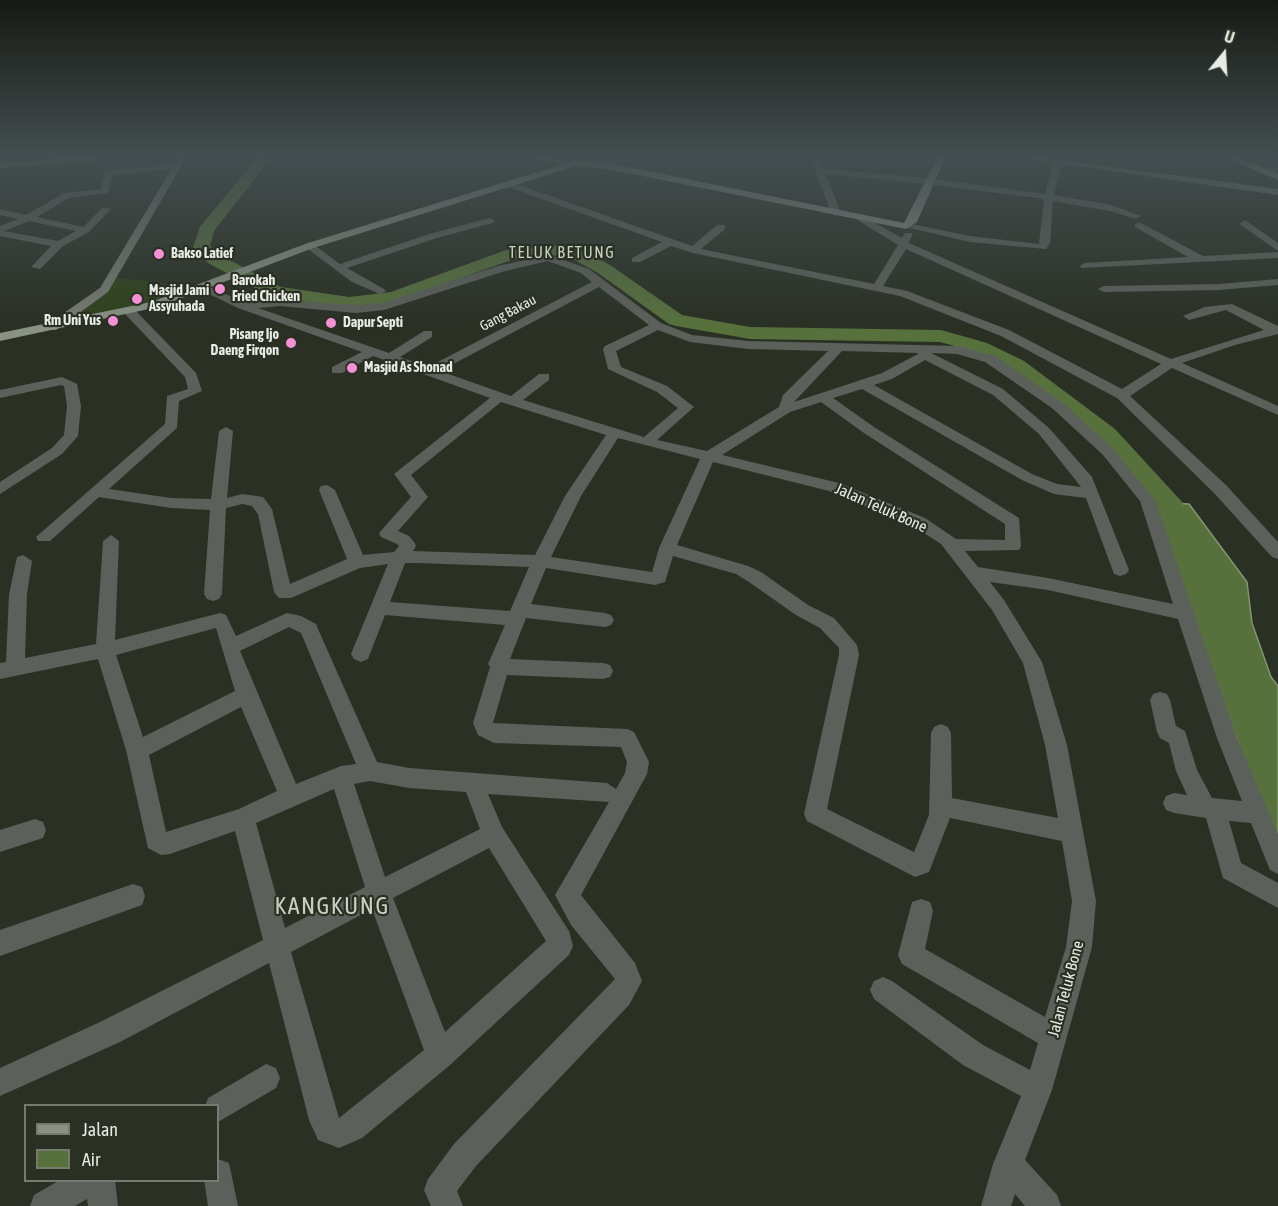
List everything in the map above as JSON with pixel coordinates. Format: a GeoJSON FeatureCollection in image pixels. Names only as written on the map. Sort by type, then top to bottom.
{"type":"FeatureCollection","features":[{"type":"Feature","properties":{"kind":"main road"},"geometry":{"type":"LineString","coordinates":[[0,338],[129,311],[206,287],[309,246],[414,214]]}},
{"type":"Feature","properties":{"kind":"main road"},"geometry":{"type":"LineString","coordinates":[[842,214],[906,226],[912,222],[915,214]]}},
{"type":"Feature","properties":{"kind":"street"},"geometry":{"type":"LineString","coordinates":[[8,214],[85,230]]}},
{"type":"Feature","properties":{"kind":"street"},"geometry":{"type":"LineString","coordinates":[[0,231],[34,214]]}},
{"type":"Feature","properties":{"kind":"street"},"geometry":{"type":"LineString","coordinates":[[36,267],[58,244],[85,230],[101,214]]}},
{"type":"Feature","properties":{"kind":"street"},"geometry":{"type":"LineString","coordinates":[[52,327],[104,290],[149,214]]}},
{"type":"Feature","properties":{"kind":"street"},"geometry":{"type":"LineString","coordinates":[[591,214],[693,250],[878,287],[982,322],[1122,394],[1220,489],[1276,549]]}},
{"type":"Feature","properties":{"kind":"street"},"geometry":{"type":"LineString","coordinates":[[906,226],[970,239],[1042,247],[1045,243],[1047,214]]}},
{"type":"Feature","properties":{"kind":"street"},"geometry":{"type":"LineString","coordinates":[[1124,214],[1200,259]]}},
{"type":"Feature","properties":{"kind":"street"},"geometry":{"type":"LineString","coordinates":[[861,219],[904,244],[1278,411]]}},
{"type":"Feature","properties":{"kind":"street"},"geometry":{"type":"LineString","coordinates":[[338,268],[438,234],[490,221]]}},
{"type":"Feature","properties":{"kind":"street"},"geometry":{"type":"LineString","coordinates":[[1245,223],[1278,248]]}},
{"type":"Feature","properties":{"kind":"street"},"geometry":{"type":"LineString","coordinates":[[878,287],[911,232],[906,226]]}},
{"type":"Feature","properties":{"kind":"street"},"geometry":{"type":"LineString","coordinates":[[693,250],[721,227]]}},
{"type":"Feature","properties":{"kind":"street"},"geometry":{"type":"LineString","coordinates":[[0,231],[58,244]]}},
{"type":"Feature","properties":{"kind":"street"},"geometry":{"type":"LineString","coordinates":[[636,260],[669,243]]}},
{"type":"Feature","properties":{"kind":"street"},"geometry":{"type":"LineString","coordinates":[[309,246],[338,268],[380,291]]}},
{"type":"Feature","properties":{"kind":"street"},"geometry":{"type":"LineString","coordinates":[[375,255],[389,265]]}},
{"type":"Feature","properties":{"kind":"street"},"geometry":{"type":"LineString","coordinates":[[1085,266],[1278,255]]}},
{"type":"Feature","properties":{"kind":"street"},"geometry":{"type":"LineString","coordinates":[[242,306],[280,303],[356,309],[384,306],[502,268],[549,258],[563,261],[601,282],[615,296],[657,326],[690,338],[737,345],[924,352],[958,350],[990,359],[1056,405],[1108,452],[1147,500],[1227,738],[1260,813],[1278,862]]}},
{"type":"Feature","properties":{"kind":"street","name":"Gang Bakau"},"geometry":{"type":"LineString","coordinates":[[428,372],[601,282]]}},
{"type":"Feature","properties":{"kind":"street"},"geometry":{"type":"LineString","coordinates":[[1104,290],[1219,287],[1278,282]]}},
{"type":"Feature","properties":{"kind":"street","name":"Jalan Teluk Bone"},"geometry":{"type":"LineString","coordinates":[[206,287],[242,306],[506,399],[646,442],[798,476],[834,488],[919,522],[951,545],[998,605],[1032,662],[1056,745],[1084,901],[1079,947],[1038,1090],[1008,1164],[996,1206]]}},
{"type":"Feature","properties":{"kind":"street"},"geometry":{"type":"LineString","coordinates":[[1219,287],[1277,327]]}},
{"type":"Feature","properties":{"kind":"street"},"geometry":{"type":"LineString","coordinates":[[1189,316],[1209,309],[1228,306],[1277,327]]}},
{"type":"Feature","properties":{"kind":"street"},"geometry":{"type":"LineString","coordinates":[[44,537],[172,425],[172,399],[195,391],[191,376],[129,311]]}},
{"type":"Feature","properties":{"kind":"street"},"geometry":{"type":"LineString","coordinates":[[646,442],[687,407],[668,396],[662,389],[615,369],[611,363],[609,349],[657,326]]}},
{"type":"Feature","properties":{"kind":"street"},"geometry":{"type":"LineString","coordinates":[[1122,394],[1172,363],[1277,327]]}},
{"type":"Feature","properties":{"kind":"street"},"geometry":{"type":"LineString","coordinates":[[390,358],[428,334]]}},
{"type":"Feature","properties":{"kind":"street"},"geometry":{"type":"LineString","coordinates":[[785,409],[788,398],[838,348]]}},
{"type":"Feature","properties":{"kind":"street"},"geometry":{"type":"LineString","coordinates":[[337,370],[372,352]]}},
{"type":"Feature","properties":{"kind":"street"},"geometry":{"type":"LineString","coordinates":[[98,492],[171,503],[218,505],[257,501],[266,513],[283,592],[295,590],[357,562],[399,557],[540,561],[650,580],[659,577],[667,548],[708,457],[785,409],[865,385],[924,352]]}},
{"type":"Feature","properties":{"kind":"street"},"geometry":{"type":"LineString","coordinates":[[924,352],[998,392],[1020,409],[1071,462],[1092,493],[1120,570]]}},
{"type":"Feature","properties":{"kind":"street"},"geometry":{"type":"LineString","coordinates":[[361,654],[381,608],[399,557],[408,546],[403,540],[387,533],[420,497],[402,474],[506,399],[544,377]]}},
{"type":"Feature","properties":{"kind":"street"},"geometry":{"type":"LineString","coordinates":[[0,394],[62,381],[70,384],[74,406],[71,436],[57,451],[0,489]]}},
{"type":"Feature","properties":{"kind":"street"},"geometry":{"type":"LineString","coordinates":[[865,385],[1027,477],[1054,489],[1092,493]]}},
{"type":"Feature","properties":{"kind":"street"},"geometry":{"type":"LineString","coordinates":[[825,398],[888,444],[1013,522],[1013,546],[951,545]]}},
{"type":"Feature","properties":{"kind":"street"},"geometry":{"type":"LineString","coordinates":[[213,594],[218,505],[226,430]]}},
{"type":"Feature","properties":{"kind":"street"},"geometry":{"type":"LineString","coordinates":[[444,1198],[465,1155],[620,996],[629,981],[626,972],[580,916],[567,895],[626,792],[638,762],[627,738],[494,734],[485,729],[483,723],[500,666],[498,664],[540,561],[573,496],[615,432]]}},
{"type":"Feature","properties":{"kind":"street"},"geometry":{"type":"LineString","coordinates":[[327,490],[357,562]]}},
{"type":"Feature","properties":{"kind":"street"},"geometry":{"type":"LineString","coordinates":[[111,541],[105,650],[137,750],[156,840],[161,844],[243,818],[290,795],[341,776],[370,771],[409,778],[607,794]]}},
{"type":"Feature","properties":{"kind":"street"},"geometry":{"type":"LineString","coordinates":[[667,548],[741,570],[755,577],[802,610],[827,623],[848,645],[849,655],[815,814],[915,865],[921,864],[940,815],[941,734]]}},
{"type":"Feature","properties":{"kind":"street"},"geometry":{"type":"LineString","coordinates":[[23,561],[8,669],[105,650],[220,620],[226,629],[229,648],[246,695],[290,795]]}},
{"type":"Feature","properties":{"kind":"street"},"geometry":{"type":"LineString","coordinates":[[973,573],[1048,584],[1185,614]]}},
{"type":"Feature","properties":{"kind":"street"},"geometry":{"type":"LineString","coordinates":[[381,608],[605,620]]}},
{"type":"Feature","properties":{"kind":"street"},"geometry":{"type":"LineString","coordinates":[[229,648],[287,620],[301,623],[309,628],[338,702],[370,771]]}},
{"type":"Feature","properties":{"kind":"street"},"geometry":{"type":"LineString","coordinates":[[500,666],[603,671]]}},
{"type":"Feature","properties":{"kind":"street"},"geometry":{"type":"LineString","coordinates":[[137,750],[246,695]]}},
{"type":"Feature","properties":{"kind":"street"},"geometry":{"type":"LineString","coordinates":[[1160,700],[1167,732],[1178,737],[1187,771],[1210,808],[1231,870],[1278,896]]}},
{"type":"Feature","properties":{"kind":"street"},"geometry":{"type":"LineString","coordinates":[[341,776],[379,894],[440,1055]]}},
{"type":"Feature","properties":{"kind":"street"},"geometry":{"type":"LineString","coordinates":[[243,818],[323,1120],[328,1130],[339,1133],[352,1128],[440,1055],[560,946],[560,940],[493,834],[473,783]]}},
{"type":"Feature","properties":{"kind":"street"},"geometry":{"type":"LineString","coordinates":[[1174,803],[1260,813]]}},
{"type":"Feature","properties":{"kind":"street"},"geometry":{"type":"LineString","coordinates":[[941,806],[1072,832]]}},
{"type":"Feature","properties":{"kind":"street"},"geometry":{"type":"LineString","coordinates":[[0,841],[35,830]]}},
{"type":"Feature","properties":{"kind":"street"},"geometry":{"type":"LineString","coordinates":[[0,1082],[110,1032],[493,834]]}},
{"type":"Feature","properties":{"kind":"street"},"geometry":{"type":"LineString","coordinates":[[0,943],[133,896]]}},
{"type":"Feature","properties":{"kind":"street"},"geometry":{"type":"LineString","coordinates":[[921,911],[911,955],[1053,1037]]}},
{"type":"Feature","properties":{"kind":"street"},"geometry":{"type":"LineString","coordinates":[[883,990],[950,1040],[1038,1090]]}},
{"type":"Feature","properties":{"kind":"street"},"geometry":{"type":"LineString","coordinates":[[219,1107],[266,1078]]}},
{"type":"Feature","properties":{"kind":"street"},"geometry":{"type":"LineString","coordinates":[[1008,1164],[1046,1206]]}},
{"type":"Feature","properties":{"kind":"street"},"geometry":{"type":"LineString","coordinates":[[219,1180],[223,1206]]}},
{"type":"Feature","properties":{"kind":"street"},"geometry":{"type":"LineString","coordinates":[[45,1206],[87,1182]]}},
{"type":"Feature","properties":{"kind":"street"},"geometry":{"type":"LineString","coordinates":[[100,1182],[103,1206]]}},
{"type":"Feature","properties":{"kind":"shaded area"},"geometry":{"type":"Polygon","coordinates":[[[116,277],[195,288],[155,303],[55,325],[116,277]]]}},
{"type":"Feature","properties":{"kind":"water"},"geometry":{"type":"Polygon","coordinates":[[[1151,502],[1189,504],[1247,582],[1252,623],[1271,677],[1278,686],[1278,853],[1151,502]]]}},
{"type":"Feature","properties":{"kind":"waterway"},"geometry":{"type":"LineString","coordinates":[[219,214],[206,230],[201,247],[214,259],[276,292],[349,303],[394,297],[512,254],[561,250],[579,255],[604,269],[676,320],[750,333],[941,336],[980,347],[1017,365],[1107,434],[1170,503]]}},
{"type":"Feature","properties":{"kind":"place","name":"Bakso Latief"},"geometry":{"type":"Point","coordinates":[159,254]}},
{"type":"Feature","properties":{"kind":"place","name":"Barokah Fried Chicken"},"geometry":{"type":"Point","coordinates":[220,289]}},
{"type":"Feature","properties":{"kind":"place","name":"Masjid Jami Assyuhada"},"geometry":{"type":"Point","coordinates":[137,299]}},
{"type":"Feature","properties":{"kind":"place","name":"Rm Uni Yus"},"geometry":{"type":"Point","coordinates":[113,321]}},
{"type":"Feature","properties":{"kind":"place","name":"Dapur Septi"},"geometry":{"type":"Point","coordinates":[331,323]}},
{"type":"Feature","properties":{"kind":"place","name":"Pisang Ijo Daeng Firqon"},"geometry":{"type":"Point","coordinates":[291,343]}},
{"type":"Feature","properties":{"kind":"place","name":"Masjid As Shonad"},"geometry":{"type":"Point","coordinates":[352,368]}},
{"type":"Feature","properties":{"kind":"district","name":"TELUK BETUNG"},"geometry":{"type":"Point","coordinates":[562,253]}},
{"type":"Feature","properties":{"kind":"district","name":"KANGKUNG"},"geometry":{"type":"Point","coordinates":[332,906]}}]}
